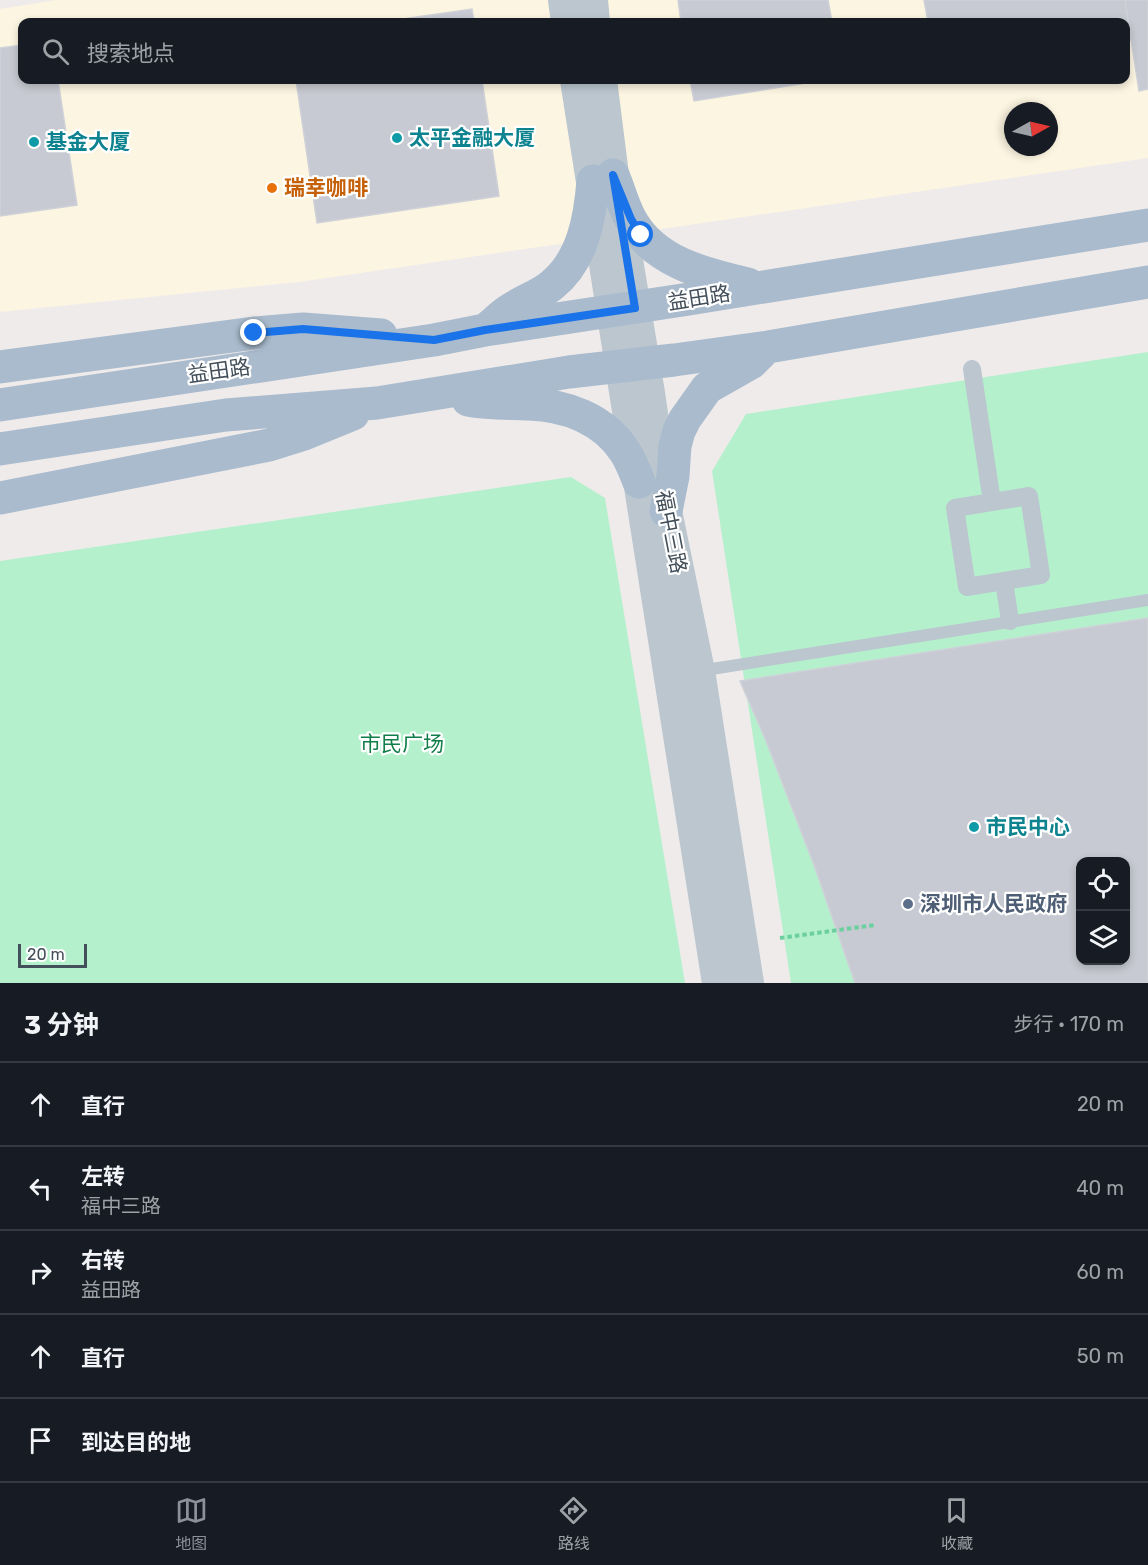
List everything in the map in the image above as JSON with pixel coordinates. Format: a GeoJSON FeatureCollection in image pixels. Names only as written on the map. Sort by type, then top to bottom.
{"type":"FeatureCollection","features":[{"type":"Feature","properties":{"kind":"main road"},"geometry":{"type":"LineString","coordinates":[[603,178],[641,235],[662,253],[700,272],[762,287]]}},
{"type":"Feature","properties":{"kind":"main road"},"geometry":{"type":"LineString","coordinates":[[485,330],[509,310],[551,286],[567,271],[582,243],[591,209],[603,178]]}},
{"type":"Feature","properties":{"kind":"main road","name":"益田路"},"geometry":{"type":"LineString","coordinates":[[0,405],[434,340],[1148,225]]}},
{"type":"Feature","properties":{"kind":"main road"},"geometry":{"type":"LineString","coordinates":[[0,450],[226,416],[377,403],[768,346],[1148,282]]}},
{"type":"Feature","properties":{"kind":"main road"},"geometry":{"type":"LineString","coordinates":[[0,367],[254,333],[303,329],[434,340]]}},
{"type":"Feature","properties":{"kind":"main road"},"geometry":{"type":"LineString","coordinates":[[666,511],[673,476],[675,446],[685,419],[707,388],[751,363],[768,346]]}},
{"type":"Feature","properties":{"kind":"main road"},"geometry":{"type":"LineString","coordinates":[[431,394],[476,402],[530,404],[568,409],[589,418],[613,438],[626,452],[639,482]]}},
{"type":"Feature","properties":{"kind":"main road"},"geometry":{"type":"LineString","coordinates":[[0,498],[269,445],[330,425],[377,403]]}},
{"type":"Feature","properties":{"kind":"street"},"geometry":{"type":"LineString","coordinates":[[564,0],[566,18]]}},
{"type":"Feature","properties":{"kind":"street"},"geometry":{"type":"LineString","coordinates":[[592,0],[594,18]]}},
{"type":"Feature","properties":{"kind":"street","name":"福中三路"},"geometry":{"type":"LineString","coordinates":[[577,84],[603,178],[633,365],[699,671],[748,983]]}},
{"type":"Feature","properties":{"kind":"street","name":"福中三路"},"geometry":{"type":"LineString","coordinates":[[601,84],[603,178]]}},
{"type":"Feature","properties":{"kind":"street","name":"福中三路"},"geometry":{"type":"LineString","coordinates":[[633,365],[639,482],[718,983]]}},
{"type":"Feature","properties":{"kind":"street"},"geometry":{"type":"LineString","coordinates":[[972,369],[992,502]]}},
{"type":"Feature","properties":{"kind":"street"},"geometry":{"type":"LineString","coordinates":[[1029,496],[1041,575],[967,586],[955,508],[992,502],[1029,496]]}},
{"type":"Feature","properties":{"kind":"street"},"geometry":{"type":"LineString","coordinates":[[1004,581],[1010,621]]}},
{"type":"Feature","properties":{"kind":"lane"},"geometry":{"type":"LineString","coordinates":[[699,671],[1148,600]]}},
{"type":"Feature","properties":{"kind":"path"},"geometry":{"type":"LineString","coordinates":[[780,938],[875,925]]}},
{"type":"Feature","properties":{"kind":"shaded area"},"geometry":{"type":"Polygon","coordinates":[[[56,0],[1148,0],[1148,158],[299,282],[0,312],[0,9],[56,0]]]}},
{"type":"Feature","properties":{"kind":"green space"},"geometry":{"type":"Polygon","coordinates":[[[1148,352],[1148,983],[791,983],[712,471],[746,414],[1148,352]]]}},
{"type":"Feature","properties":{"kind":"green space","name":"市民广场"},"geometry":{"type":"Polygon","coordinates":[[[571,477],[605,498],[685,983],[0,983],[0,561],[571,477]]]}},
{"type":"Feature","properties":{"kind":"building"},"geometry":{"type":"Polygon","coordinates":[[[678,0],[828,0],[831,18],[680,18],[678,0]]]}},
{"type":"Feature","properties":{"kind":"building"},"geometry":{"type":"Polygon","coordinates":[[[924,0],[1125,0],[1128,18],[927,18],[924,0]]]}},
{"type":"Feature","properties":{"kind":"building"},"geometry":{"type":"Polygon","coordinates":[[[1125,0],[1148,0],[1148,89],[1139,91],[1130,18],[1128,18],[1125,0]]]}},
{"type":"Feature","properties":{"kind":"building"},"geometry":{"type":"Polygon","coordinates":[[[472,9],[473,18],[410,18],[472,9]]]}},
{"type":"Feature","properties":{"kind":"building","name":"基金大厦"},"geometry":{"type":"Polygon","coordinates":[[[18,46],[18,84],[59,84],[77,205],[0,216],[0,48],[18,46]]]}},
{"type":"Feature","properties":{"kind":"building","name":"太平金融大厦"},"geometry":{"type":"Polygon","coordinates":[[[297,84],[483,84],[499,196],[317,223],[297,84]]]}},
{"type":"Feature","properties":{"kind":"building"},"geometry":{"type":"Polygon","coordinates":[[[691,84],[800,84],[694,101],[691,84]]]}},
{"type":"Feature","properties":{"kind":"building","name":"市民中心"},"geometry":{"type":"Polygon","coordinates":[[[1148,618],[1148,983],[855,983],[814,865],[740,681],[1148,618]]]}},
{"type":"Feature","properties":{"kind":"place","name":"太平金融大厦"},"geometry":{"type":"Point","coordinates":[397,138]}},
{"type":"Feature","properties":{"kind":"place","name":"基金大厦"},"geometry":{"type":"Point","coordinates":[34,142]}},
{"type":"Feature","properties":{"kind":"place","name":"瑞幸咖啡"},"geometry":{"type":"Point","coordinates":[272,188]}},
{"type":"Feature","properties":{"kind":"place","name":"市民中心"},"geometry":{"type":"Point","coordinates":[974,827]}},
{"type":"Feature","properties":{"kind":"place","name":"深圳市人民政府"},"geometry":{"type":"Point","coordinates":[908,904]}},
{"type":"Feature","properties":{"kind":"route"},"geometry":{"type":"LineString","coordinates":[[254,333],[303,329],[434,340],[485,330],[635,308],[613,175],[631,219],[641,235]]}}]}
